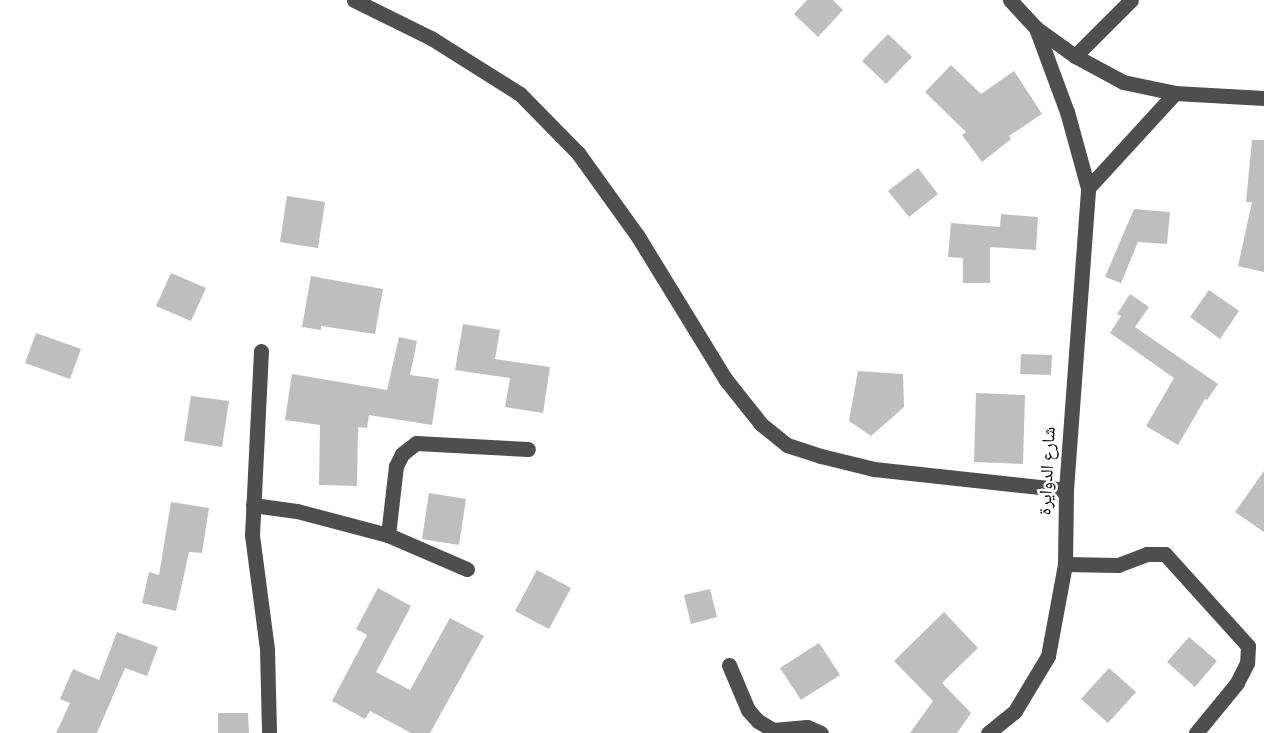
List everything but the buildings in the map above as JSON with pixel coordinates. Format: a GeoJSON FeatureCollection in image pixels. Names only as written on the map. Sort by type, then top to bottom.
{"type":"FeatureCollection","features":[{"type":"Feature","properties":{"kind":"street"},"geometry":{"type":"LineString","coordinates":[[354,0],[430,38],[520,94],[578,153],[637,235],[726,380],[761,424],[787,444],[821,456],[874,469],[1066,490]]}},
{"type":"Feature","properties":{"kind":"street"},"geometry":{"type":"LineString","coordinates":[[1010,0],[1036,28],[1075,56],[1123,82],[1175,93],[1264,98]]}},
{"type":"Feature","properties":{"kind":"street"},"geometry":{"type":"LineString","coordinates":[[1075,56],[1131,0]]}},
{"type":"Feature","properties":{"kind":"street","name":"شارع الدوايرة"},"geometry":{"type":"LineString","coordinates":[[988,733],[1015,711],[1048,656],[1065,564],[1066,490],[1088,188],[1067,112],[1036,28]]}},
{"type":"Feature","properties":{"kind":"street"},"geometry":{"type":"LineString","coordinates":[[1088,188],[1175,93]]}},
{"type":"Feature","properties":{"kind":"street"},"geometry":{"type":"LineString","coordinates":[[261,351],[252,535],[267,649],[269,733],[274,733]]}},
{"type":"Feature","properties":{"kind":"street"},"geometry":{"type":"LineString","coordinates":[[388,535],[396,466],[402,454],[416,443],[528,449]]}},
{"type":"Feature","properties":{"kind":"street"},"geometry":{"type":"LineString","coordinates":[[253,505],[297,511],[388,535],[467,569]]}},
{"type":"Feature","properties":{"kind":"street"},"geometry":{"type":"LineString","coordinates":[[1065,564],[1118,565],[1147,554],[1165,554],[1248,646],[1247,663],[1237,683],[1196,733]]}},
{"type":"Feature","properties":{"kind":"street"},"geometry":{"type":"LineString","coordinates":[[729,665],[748,710],[758,721],[774,730],[807,727],[821,733]]}}]}
